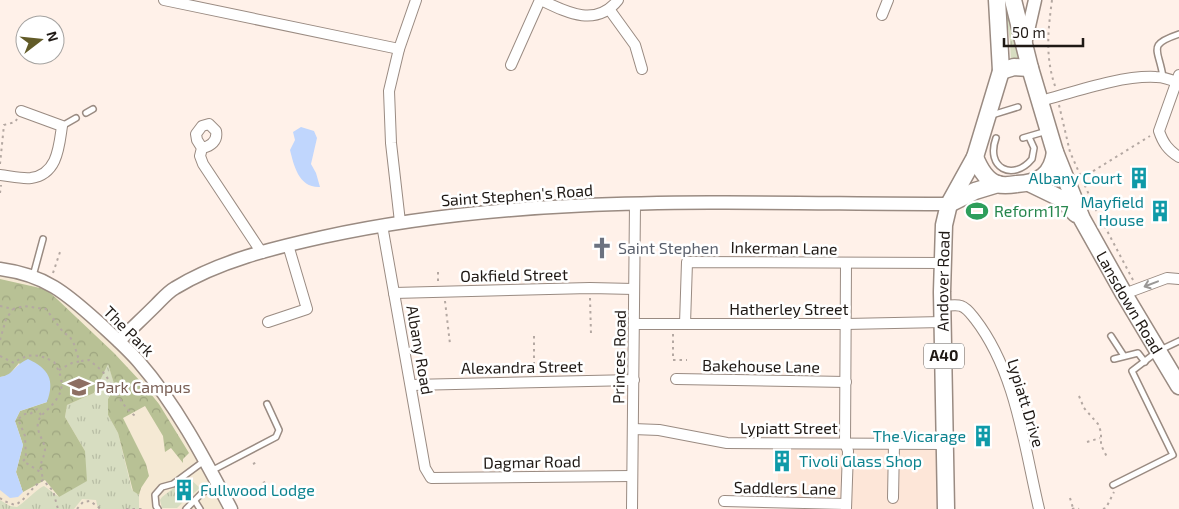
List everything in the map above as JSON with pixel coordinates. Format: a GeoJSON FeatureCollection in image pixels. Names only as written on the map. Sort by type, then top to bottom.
{"type":"FeatureCollection","features":[{"type":"Feature","properties":{"kind":"highway"},"geometry":{"type":"LineString","coordinates":[[997,0],[1001,70],[1014,67],[1030,68],[1013,0]]}},
{"type":"Feature","properties":{"kind":"highway","name":"Lansdown Road"},"geometry":{"type":"LineString","coordinates":[[1030,68],[1049,99],[1049,130],[1055,152],[1082,219]]}},
{"type":"Feature","properties":{"kind":"highway","name":"Andover Road"},"geometry":{"type":"LineString","coordinates":[[946,509],[942,306],[944,225],[949,204],[992,131],[1001,70]]}},
{"type":"Feature","properties":{"kind":"highway"},"geometry":{"type":"LineString","coordinates":[[976,157],[982,171],[992,181],[1006,176],[1031,184],[1046,173],[1052,163],[1055,152]]}},
{"type":"Feature","properties":{"kind":"highway"},"geometry":{"type":"LineString","coordinates":[[949,204],[1006,176]]}},
{"type":"Feature","properties":{"kind":"highway","name":"Lansdown Road"},"geometry":{"type":"LineString","coordinates":[[1031,184],[1062,199],[1082,219],[1131,292],[1158,351],[1179,386]]}},
{"type":"Feature","properties":{"kind":"street"},"geometry":{"type":"LineString","coordinates":[[164,0],[399,49]]}},
{"type":"Feature","properties":{"kind":"street"},"geometry":{"type":"LineString","coordinates":[[400,222],[389,92],[399,49],[416,0]]}},
{"type":"Feature","properties":{"kind":"street"},"geometry":{"type":"LineString","coordinates":[[511,65],[540,0],[571,14],[579,15],[595,14],[609,9],[618,0]]}},
{"type":"Feature","properties":{"kind":"street"},"geometry":{"type":"LineString","coordinates":[[882,15],[888,0]]}},
{"type":"Feature","properties":{"kind":"street"},"geometry":{"type":"LineString","coordinates":[[1024,46],[1035,0]]}},
{"type":"Feature","properties":{"kind":"street"},"geometry":{"type":"LineString","coordinates":[[609,9],[635,45],[642,68]]}},
{"type":"Feature","properties":{"kind":"street"},"geometry":{"type":"LineString","coordinates":[[1049,99],[1135,78],[1178,80],[1159,131],[1166,146],[1179,157]]}},
{"type":"Feature","properties":{"kind":"street"},"geometry":{"type":"LineString","coordinates":[[0,175],[31,178],[47,171],[56,159],[62,126],[21,111]]}},
{"type":"Feature","properties":{"kind":"street"},"geometry":{"type":"LineString","coordinates":[[202,148],[200,156],[202,164],[262,252]]}},
{"type":"Feature","properties":{"kind":"street","name":"Saint Stephen's Road"},"geometry":{"type":"LineString","coordinates":[[119,341],[173,289],[202,274],[262,252],[288,245],[400,222],[527,208],[635,204],[949,204]]}},
{"type":"Feature","properties":{"kind":"street","name":"Princes Road"},"geometry":{"type":"LineString","coordinates":[[632,509],[635,204]]}},
{"type":"Feature","properties":{"kind":"street","name":"Albany Road"},"geometry":{"type":"LineString","coordinates":[[382,225],[425,468],[431,478]]}},
{"type":"Feature","properties":{"kind":"street"},"geometry":{"type":"LineString","coordinates":[[268,322],[307,309],[288,245]]}},
{"type":"Feature","properties":{"kind":"street","name":"Inkerman Lane"},"geometry":{"type":"LineString","coordinates":[[685,324],[687,262],[942,263]]}},
{"type":"Feature","properties":{"kind":"street"},"geometry":{"type":"LineString","coordinates":[[846,263],[845,443],[848,451],[846,507]]}},
{"type":"Feature","properties":{"kind":"street","name":"The Park"},"geometry":{"type":"LineString","coordinates":[[0,270],[32,276],[51,284],[68,295],[119,341],[139,362],[187,428],[231,509]]}},
{"type":"Feature","properties":{"kind":"street"},"geometry":{"type":"LineString","coordinates":[[1131,292],[1167,278],[1179,279]]}},
{"type":"Feature","properties":{"kind":"street","name":"Oakfield Street"},"geometry":{"type":"LineString","coordinates":[[394,293],[441,287],[634,289]]}},
{"type":"Feature","properties":{"kind":"street","name":"Lypiatt Drive"},"geometry":{"type":"LineString","coordinates":[[942,306],[960,305],[966,309],[984,331],[994,349],[1012,395],[1039,509]]}},
{"type":"Feature","properties":{"kind":"street","name":"Hatherley Street"},"geometry":{"type":"LineString","coordinates":[[634,324],[943,322]]}},
{"type":"Feature","properties":{"kind":"street","name":"Bakehouse Lane"},"geometry":{"type":"LineString","coordinates":[[676,379],[846,382]]}},
{"type":"Feature","properties":{"kind":"street","name":"Alexandra Street"},"geometry":{"type":"LineString","coordinates":[[410,385],[634,380]]}},
{"type":"Feature","properties":{"kind":"street","name":"Lypiatt Street"},"geometry":{"type":"LineString","coordinates":[[633,429],[659,430],[727,443],[945,444]]}},
{"type":"Feature","properties":{"kind":"street"},"geometry":{"type":"LineString","coordinates":[[893,498],[894,444]]}},
{"type":"Feature","properties":{"kind":"street","name":"Dagmar Road"},"geometry":{"type":"LineString","coordinates":[[431,478],[632,476]]}},
{"type":"Feature","properties":{"kind":"street","name":"Saddlers Lane"},"geometry":{"type":"LineString","coordinates":[[724,501],[846,507]]}},
{"type":"Feature","properties":{"kind":"lane"},"geometry":{"type":"LineString","coordinates":[[1163,78],[1157,51],[1158,44],[1162,40],[1179,34]]}},
{"type":"Feature","properties":{"kind":"lane"},"geometry":{"type":"LineString","coordinates":[[86,113],[93,108]]}},
{"type":"Feature","properties":{"kind":"lane"},"geometry":{"type":"LineString","coordinates":[[1018,108],[992,131],[995,161],[1003,169],[1006,176],[1023,168],[1032,159],[1034,148],[1026,138],[1049,130]]}},
{"type":"Feature","properties":{"kind":"lane"},"geometry":{"type":"LineString","coordinates":[[62,126],[76,118]]}},
{"type":"Feature","properties":{"kind":"lane"},"geometry":{"type":"LineString","coordinates":[[32,276],[43,239]]}},
{"type":"Feature","properties":{"kind":"lane"},"geometry":{"type":"LineString","coordinates":[[1111,336],[1124,356]]}},
{"type":"Feature","properties":{"kind":"lane"},"geometry":{"type":"LineString","coordinates":[[1113,485],[1174,455],[1132,371],[1158,351],[1179,342]]}},
{"type":"Feature","properties":{"kind":"lane"},"geometry":{"type":"LineString","coordinates":[[1114,359],[1138,353],[1145,362]]}},
{"type":"Feature","properties":{"kind":"lane"},"geometry":{"type":"LineString","coordinates":[[158,509],[155,495],[162,487],[173,484],[208,466],[276,438],[279,430],[267,404]]}},
{"type":"Feature","properties":{"kind":"lane"},"geometry":{"type":"LineString","coordinates":[[186,509],[202,493],[218,484]]}},
{"type":"Feature","properties":{"kind":"lane"},"geometry":{"type":"LineString","coordinates":[[195,502],[200,509]]}},
{"type":"Feature","properties":{"kind":"path"},"geometry":{"type":"LineString","coordinates":[[1052,0],[1047,34],[1049,69],[1056,88],[1049,99],[1131,292]]}},
{"type":"Feature","properties":{"kind":"path"},"geometry":{"type":"LineString","coordinates":[[0,167],[4,125],[15,122],[21,111]]}},
{"type":"Feature","properties":{"kind":"path"},"geometry":{"type":"LineString","coordinates":[[1082,178],[1159,131]]}},
{"type":"Feature","properties":{"kind":"path"},"geometry":{"type":"LineString","coordinates":[[55,267],[61,249]]}},
{"type":"Feature","properties":{"kind":"path"},"geometry":{"type":"LineString","coordinates":[[438,272],[450,344]]}},
{"type":"Feature","properties":{"kind":"path"},"geometry":{"type":"LineString","coordinates":[[590,288],[591,334]]}},
{"type":"Feature","properties":{"kind":"path"},"geometry":{"type":"LineString","coordinates":[[0,306],[13,309],[24,306],[46,309],[56,324],[70,337],[78,357],[82,361]]}},
{"type":"Feature","properties":{"kind":"path"},"geometry":{"type":"LineString","coordinates":[[0,340],[6,318],[13,309]]}},
{"type":"Feature","properties":{"kind":"path"},"geometry":{"type":"LineString","coordinates":[[674,324],[673,360],[687,360]]}},
{"type":"Feature","properties":{"kind":"path"},"geometry":{"type":"LineString","coordinates":[[534,336],[534,382]]}},
{"type":"Feature","properties":{"kind":"path"},"geometry":{"type":"LineString","coordinates":[[0,356],[14,363],[26,355],[34,355],[54,362],[59,370],[62,389],[54,403],[41,416],[38,423],[38,431],[45,447],[45,455],[41,464],[43,480],[53,491],[58,509]]}},
{"type":"Feature","properties":{"kind":"path"},"geometry":{"type":"LineString","coordinates":[[59,370],[72,363],[88,360],[106,375],[123,403],[137,417]]}},
{"type":"Feature","properties":{"kind":"path"},"geometry":{"type":"LineString","coordinates":[[1079,396],[1084,408],[1098,424],[1101,432],[1101,445],[1108,459]]}},
{"type":"Feature","properties":{"kind":"path"},"geometry":{"type":"LineString","coordinates":[[21,466],[26,458],[25,436],[18,419],[36,409],[40,412],[41,416]]}},
{"type":"Feature","properties":{"kind":"path"},"geometry":{"type":"LineString","coordinates":[[1087,442],[1100,438]]}},
{"type":"Feature","properties":{"kind":"path"},"geometry":{"type":"LineString","coordinates":[[23,461],[42,473]]}},
{"type":"Feature","properties":{"kind":"path"},"geometry":{"type":"LineString","coordinates":[[253,464],[257,462]]}},
{"type":"Feature","properties":{"kind":"path"},"geometry":{"type":"LineString","coordinates":[[0,498],[4,502],[15,505],[21,502],[43,480]]}},
{"type":"Feature","properties":{"kind":"path"},"geometry":{"type":"LineString","coordinates":[[263,483],[267,481]]}},
{"type":"Feature","properties":{"kind":"path"},"geometry":{"type":"LineString","coordinates":[[1102,509],[1106,508],[1115,494],[1113,485]]}},
{"type":"Feature","properties":{"kind":"path"},"geometry":{"type":"LineString","coordinates":[[1070,498],[1072,508],[1079,509]]}},
{"type":"Feature","properties":{"kind":"path"},"geometry":{"type":"LineString","coordinates":[[77,509],[83,502],[90,501],[101,509]]}},
{"type":"Feature","properties":{"kind":"path"},"geometry":{"type":"LineString","coordinates":[[126,509],[142,509]]}},
{"type":"Feature","properties":{"kind":"shaded area","name":"Park Campus"},"geometry":{"type":"Polygon","coordinates":[[[0,269],[43,280],[139,362],[231,509],[0,509],[0,269]]]}},
{"type":"Feature","properties":{"kind":"shaded area"},"geometry":{"type":"Polygon","coordinates":[[[778,445],[938,446],[938,509],[842,509],[778,505],[778,445]]]}},
{"type":"Feature","properties":{"kind":"green space"},"geometry":{"type":"Polygon","coordinates":[[[1004,0],[1009,0],[1022,66],[1011,66],[1010,41],[1004,0]]]}},
{"type":"Feature","properties":{"kind":"green space"},"geometry":{"type":"Polygon","coordinates":[[[0,279],[48,291],[114,353],[159,404],[189,453],[183,459],[183,463],[171,448],[165,452],[163,436],[145,406],[123,418],[146,464],[149,476],[139,495],[133,491],[118,433],[108,415],[108,399],[115,387],[108,364],[94,393],[67,405],[65,417],[85,451],[87,481],[59,497],[45,480],[23,492],[16,472],[23,445],[15,421],[20,411],[47,402],[19,363],[8,376],[0,377],[0,279]]]}},
{"type":"Feature","properties":{"kind":"green space"},"geometry":{"type":"Polygon","coordinates":[[[108,363],[115,387],[108,399],[108,415],[118,433],[132,490],[139,495],[139,509],[98,509],[96,500],[82,499],[74,509],[0,509],[0,500],[10,506],[17,507],[44,486],[59,497],[85,451],[65,417],[67,405],[94,393],[108,363]]]}},
{"type":"Feature","properties":{"kind":"green space"},"geometry":{"type":"Polygon","coordinates":[[[188,477],[200,488],[177,508],[162,508],[160,500],[162,497],[188,477]]]}},
{"type":"Feature","properties":{"kind":"water"},"geometry":{"type":"Polygon","coordinates":[[[301,127],[314,131],[317,138],[311,164],[320,187],[307,184],[302,180],[293,163],[290,150],[295,140],[293,132],[301,127]]]}},
{"type":"Feature","properties":{"kind":"water"},"geometry":{"type":"Polygon","coordinates":[[[28,359],[45,371],[50,381],[50,387],[47,402],[20,411],[15,421],[23,445],[16,472],[23,492],[18,497],[10,498],[0,490],[0,377],[5,376],[28,359]]]}},
{"type":"Feature","properties":{"kind":"place","name":"Albany Court"},"geometry":{"type":"Point","coordinates":[1139,178]}},
{"type":"Feature","properties":{"kind":"place","name":"Reform117"},"geometry":{"type":"Point","coordinates":[977,211]}},
{"type":"Feature","properties":{"kind":"place","name":"Mayfield House"},"geometry":{"type":"Point","coordinates":[1160,211]}},
{"type":"Feature","properties":{"kind":"place","name":"Saint Stephen"},"geometry":{"type":"Point","coordinates":[602,248]}},
{"type":"Feature","properties":{"kind":"place","name":"Park Campus"},"geometry":{"type":"Point","coordinates":[79,387]}},
{"type":"Feature","properties":{"kind":"place","name":"The Vicarage"},"geometry":{"type":"Point","coordinates":[983,436]}},
{"type":"Feature","properties":{"kind":"place","name":"Tivoli Glass Shop"},"geometry":{"type":"Point","coordinates":[782,461]}},
{"type":"Feature","properties":{"kind":"place","name":"Fullwood Lodge"},"geometry":{"type":"Point","coordinates":[184,490]}}]}
